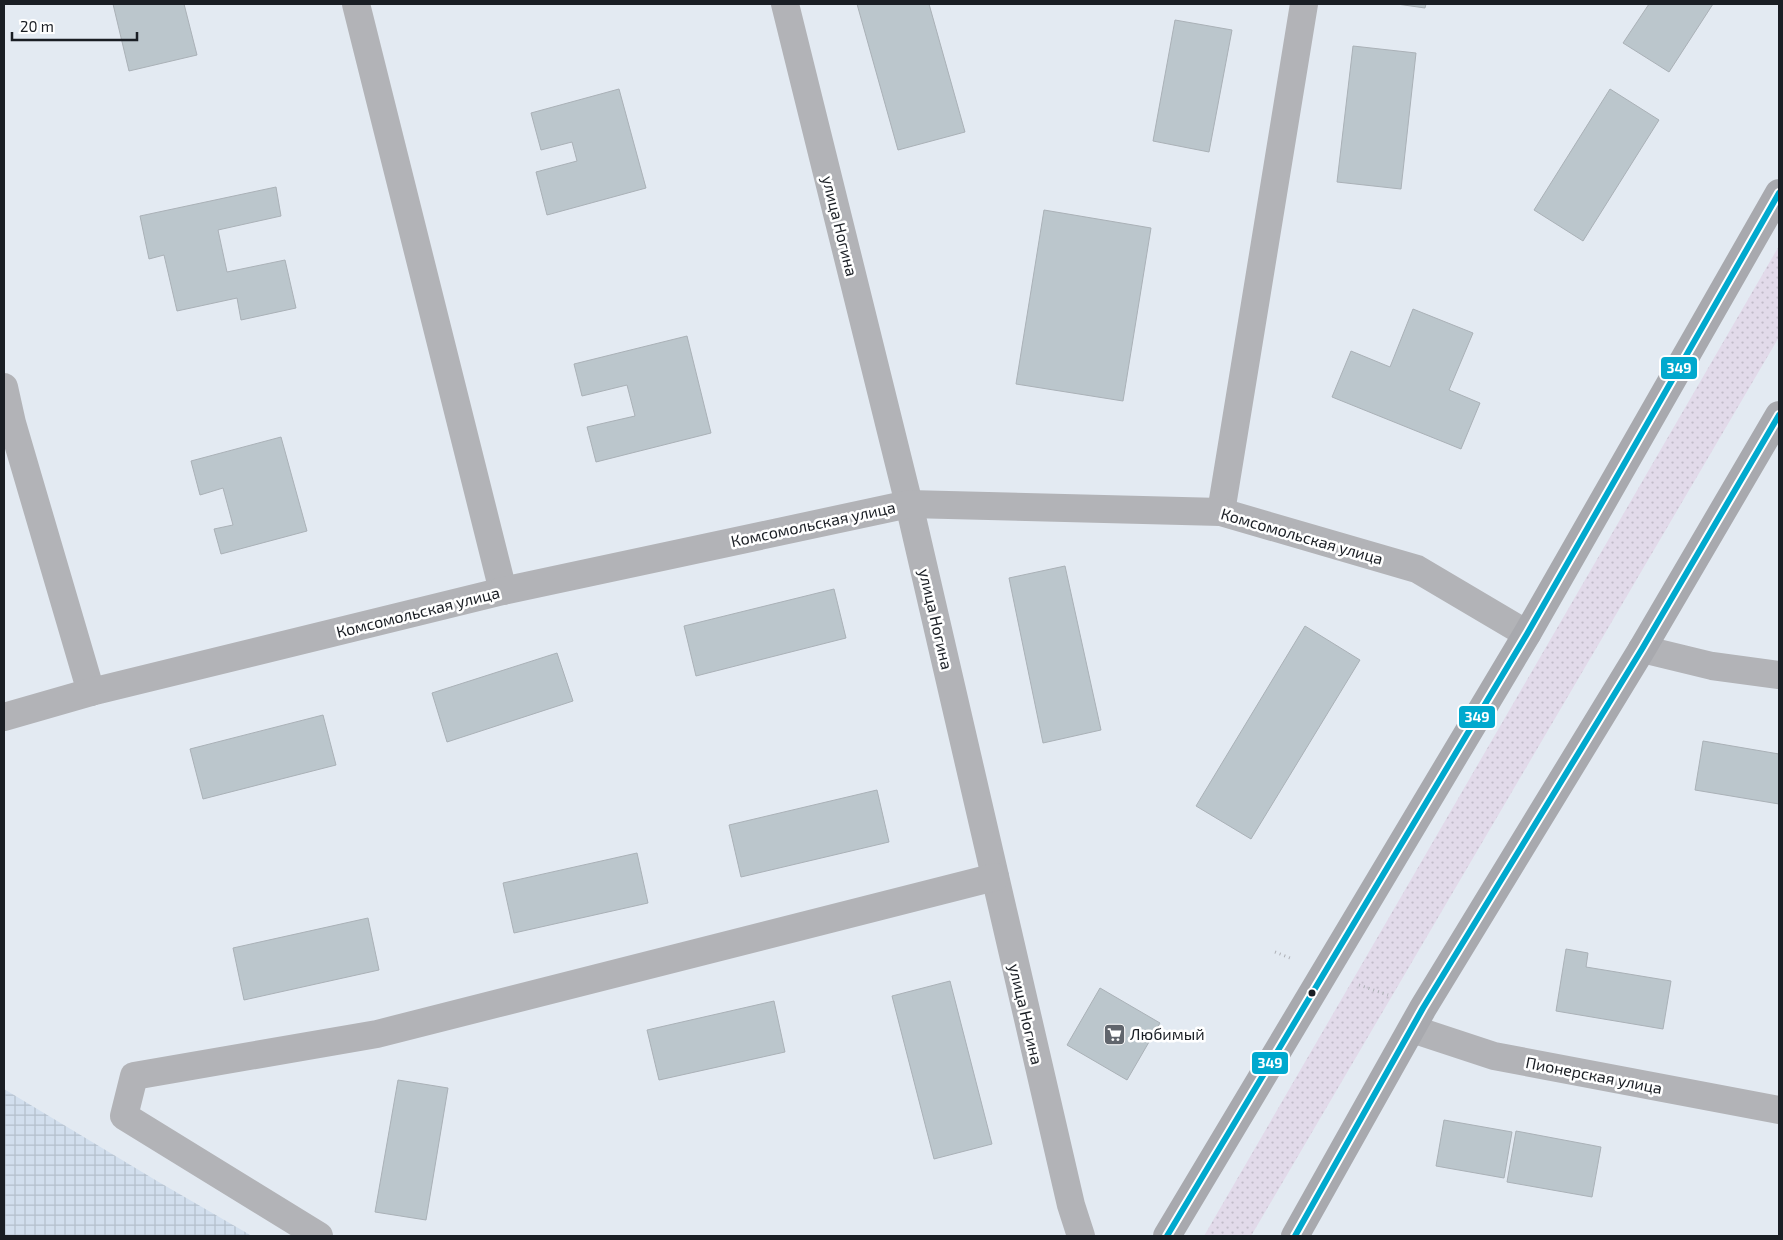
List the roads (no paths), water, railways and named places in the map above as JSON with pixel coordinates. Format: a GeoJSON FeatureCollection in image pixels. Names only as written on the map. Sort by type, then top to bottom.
{"type":"FeatureCollection","features":[{"type":"Feature","properties":{"kind":"main road"},"geometry":{"type":"LineString","coordinates":[[1168,1236],[1527,634],[1779,194]]}},
{"type":"Feature","properties":{"kind":"main road"},"geometry":{"type":"LineString","coordinates":[[1295,1236],[1418,1018],[1642,649],[1779,414]]}},
{"type":"Feature","properties":{"kind":"street"},"geometry":{"type":"LineString","coordinates":[[356,4],[502,591]]}},
{"type":"Feature","properties":{"kind":"street","name":"улица Ногина"},"geometry":{"type":"LineString","coordinates":[[785,4],[909,504],[1071,1205],[1081,1236]]}},
{"type":"Feature","properties":{"kind":"street"},"geometry":{"type":"LineString","coordinates":[[1221,512],[1304,4]]}},
{"type":"Feature","properties":{"kind":"street"},"geometry":{"type":"LineString","coordinates":[[4,387],[8,424],[91,692]]}},
{"type":"Feature","properties":{"kind":"street","name":"Комсомольская улица"},"geometry":{"type":"LineString","coordinates":[[4,716],[91,692],[502,591],[909,504],[1221,512],[1417,569],[1527,634]]}},
{"type":"Feature","properties":{"kind":"street"},"geometry":{"type":"LineString","coordinates":[[1642,649],[1712,666],[1779,675]]}},
{"type":"Feature","properties":{"kind":"street"},"geometry":{"type":"LineString","coordinates":[[319,1236],[124,1116],[134,1076],[377,1034],[994,877]]}},
{"type":"Feature","properties":{"kind":"street","name":"Пионерская улица"},"geometry":{"type":"LineString","coordinates":[[1418,1018],[1494,1056],[1779,1110]]}},
{"type":"Feature","properties":{"kind":"place","name":"Любимый"},"geometry":{"type":"Point","coordinates":[1114,1034]}}]}
